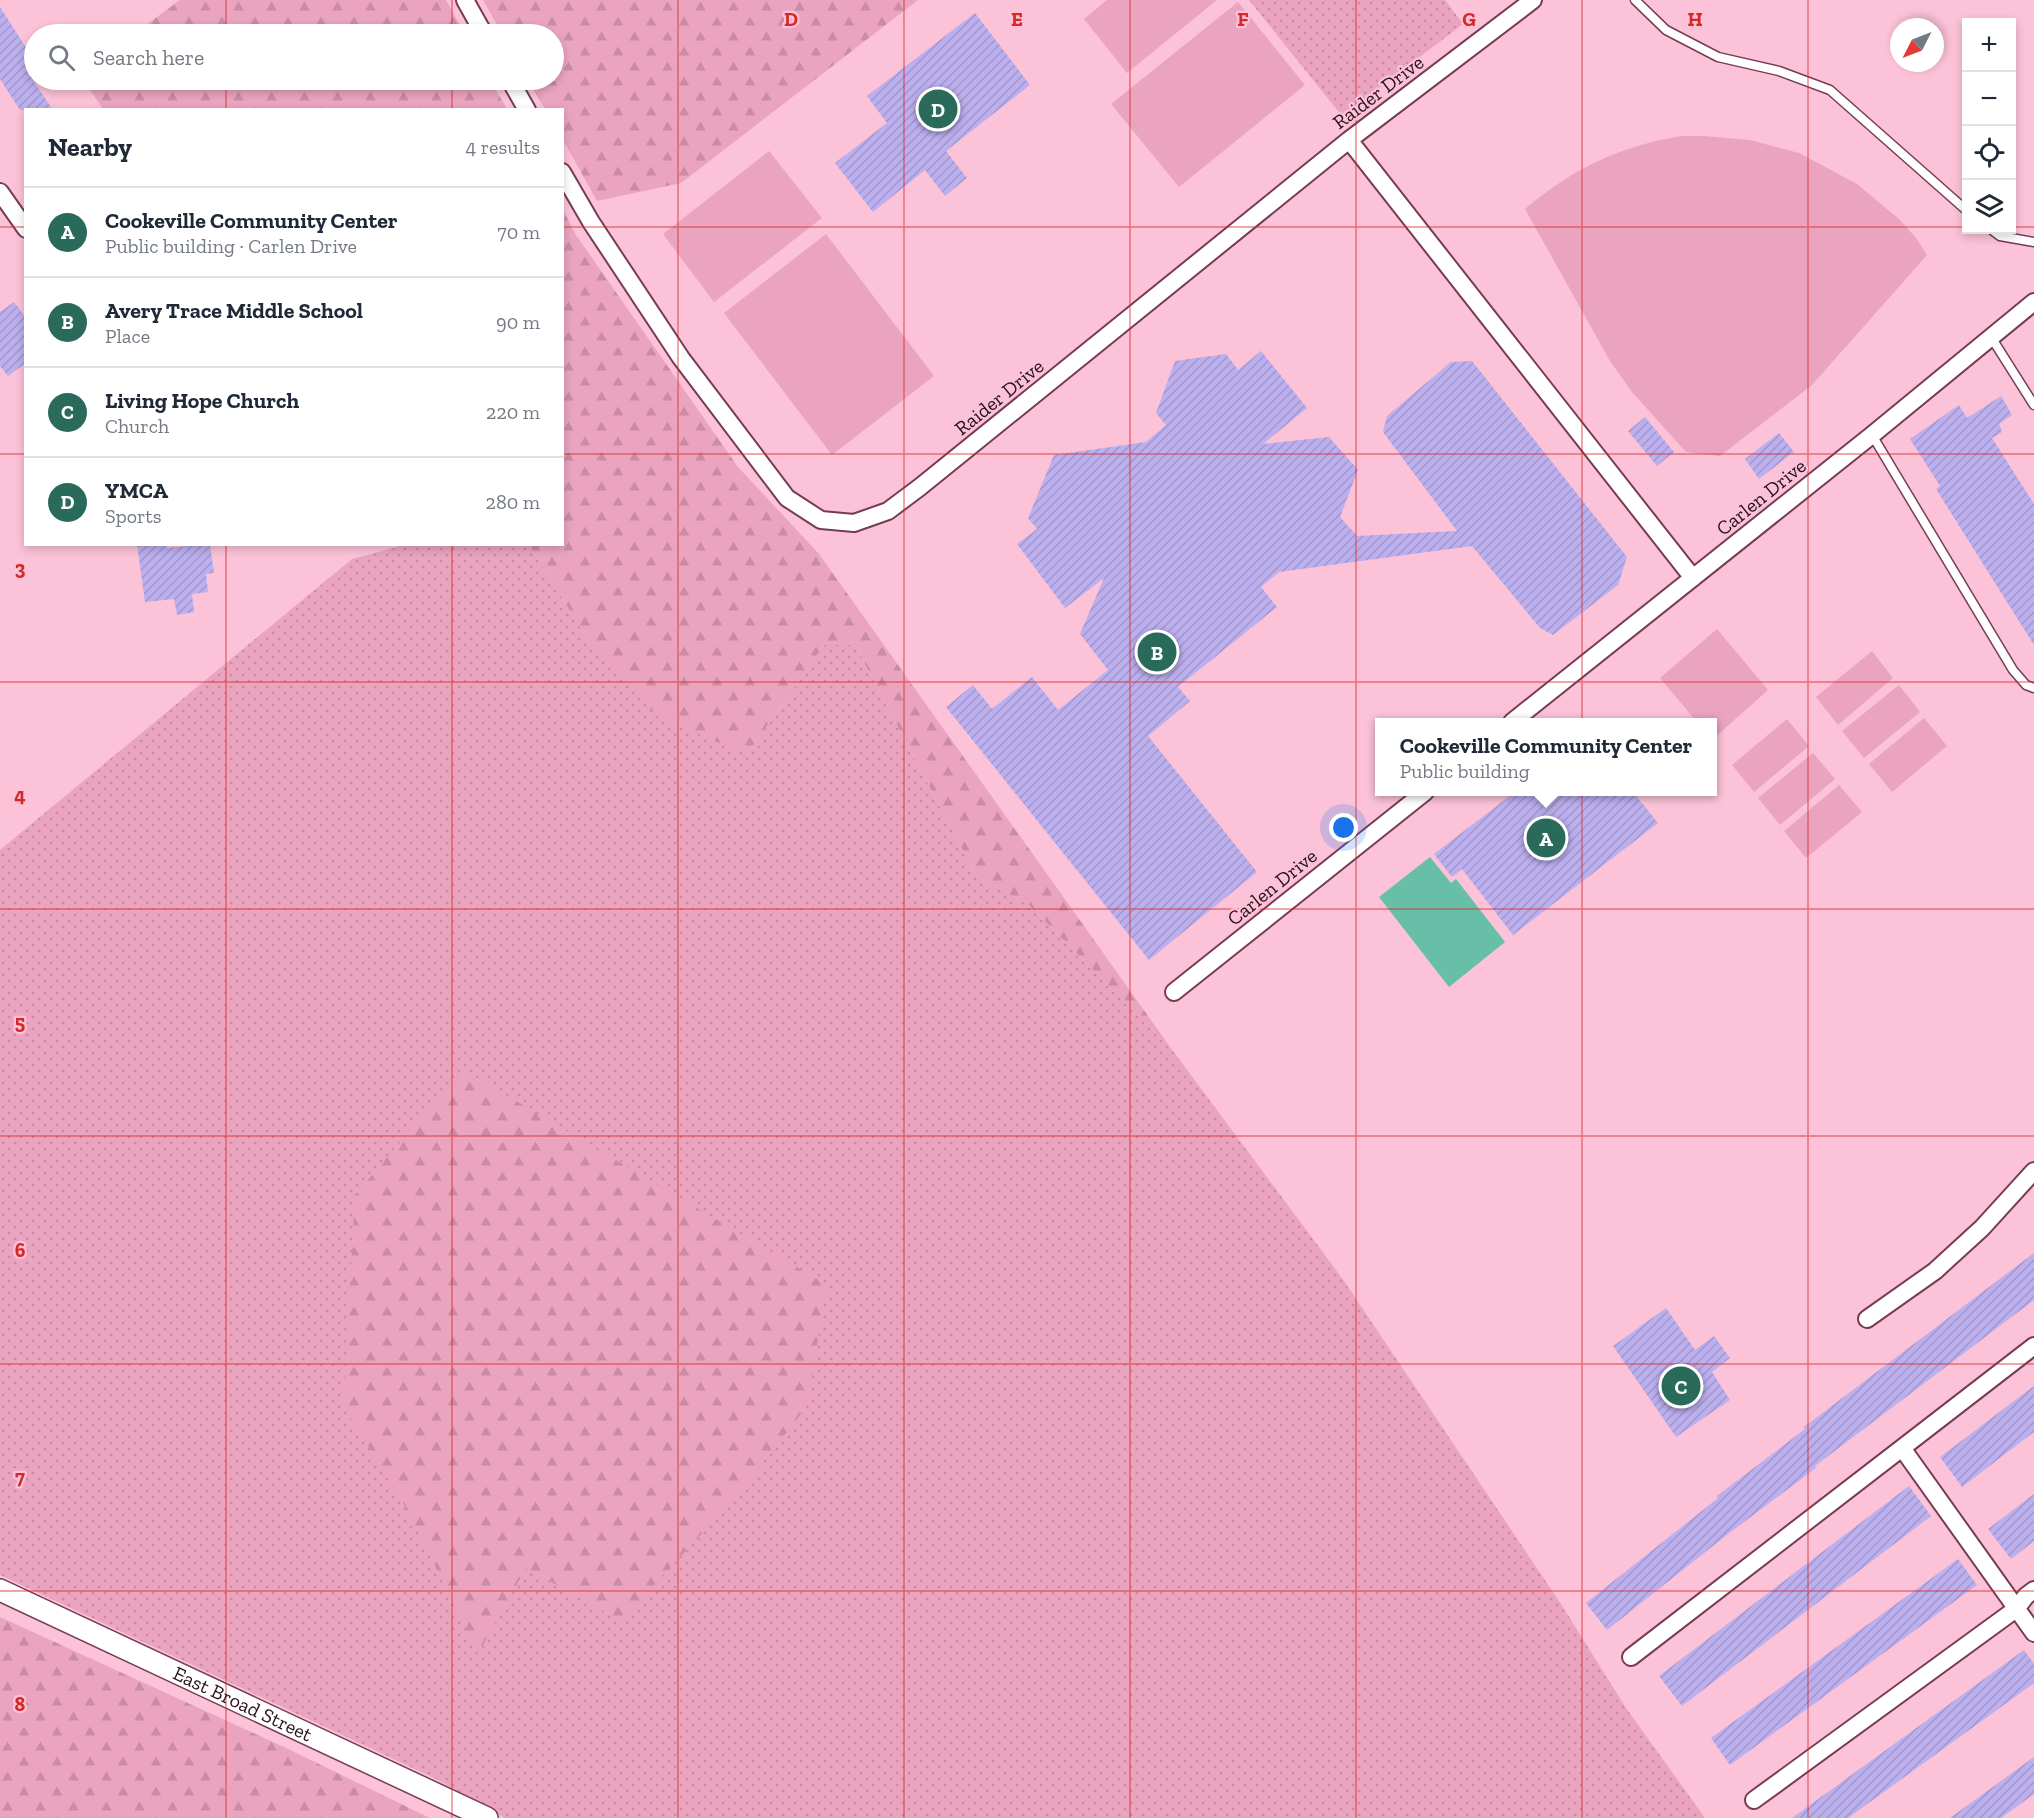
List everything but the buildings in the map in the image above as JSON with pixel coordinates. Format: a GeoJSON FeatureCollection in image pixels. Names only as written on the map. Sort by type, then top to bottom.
{"type":"FeatureCollection","features":[{"type":"Feature","properties":{"kind":"street"},"geometry":{"type":"LineString","coordinates":[[465,0],[478,24]]}},
{"type":"Feature","properties":{"kind":"street","name":"Raider Drive"},"geometry":{"type":"LineString","coordinates":[[564,175],[591,222],[681,358],[787,498],[821,520],[854,523],[888,511],[921,487],[1349,140],[1533,0]]}},
{"type":"Feature","properties":{"kind":"street"},"geometry":{"type":"LineString","coordinates":[[516,90],[526,108]]}},
{"type":"Feature","properties":{"kind":"street"},"geometry":{"type":"LineString","coordinates":[[1349,140],[1693,578]]}},
{"type":"Feature","properties":{"kind":"street"},"geometry":{"type":"LineString","coordinates":[[0,192],[24,226]]}},
{"type":"Feature","properties":{"kind":"street","name":"Carlen Drive"},"geometry":{"type":"LineString","coordinates":[[1518,718],[1872,435],[2034,302]]}},
{"type":"Feature","properties":{"kind":"street","name":"Carlen Drive"},"geometry":{"type":"LineString","coordinates":[[1174,992],[1420,796]]}},
{"type":"Feature","properties":{"kind":"street"},"geometry":{"type":"LineString","coordinates":[[1867,1319],[1935,1271],[1982,1228],[2034,1171]]}},
{"type":"Feature","properties":{"kind":"street"},"geometry":{"type":"LineString","coordinates":[[1631,1657],[2034,1346]]}},
{"type":"Feature","properties":{"kind":"street"},"geometry":{"type":"LineString","coordinates":[[1902,1448],[2034,1633]]}},
{"type":"Feature","properties":{"kind":"street","name":"East Broad Street"},"geometry":{"type":"LineString","coordinates":[[0,1590],[487,1818]]}},
{"type":"Feature","properties":{"kind":"street"},"geometry":{"type":"LineString","coordinates":[[1754,1800],[2016,1609],[2034,1590]]}},
{"type":"Feature","properties":{"kind":"lane"},"geometry":{"type":"LineString","coordinates":[[1635,0],[1666,30],[1718,57],[1779,71],[1830,90],[1962,206]]}},
{"type":"Feature","properties":{"kind":"lane"},"geometry":{"type":"LineString","coordinates":[[1997,234],[2034,242]]}},
{"type":"Feature","properties":{"kind":"lane"},"geometry":{"type":"LineString","coordinates":[[1990,336],[2034,405]]}},
{"type":"Feature","properties":{"kind":"lane"},"geometry":{"type":"LineString","coordinates":[[1872,435],[2013,670],[2026,685],[2034,688]]}},
{"type":"Feature","properties":{"kind":"green space"},"geometry":{"type":"Polygon","coordinates":[[[180,0],[446,0],[459,24],[148,24],[180,0]]]}},
{"type":"Feature","properties":{"kind":"green space"},"geometry":{"type":"Polygon","coordinates":[[[483,0],[918,0],[681,183],[597,201],[564,142],[564,108],[544,108],[534,90],[564,90],[564,24],[496,24],[483,0]]]}},
{"type":"Feature","properties":{"kind":"green space"},"geometry":{"type":"Polygon","coordinates":[[[1107,0],[1217,0],[1127,73],[1084,19],[1107,0]]]}},
{"type":"Feature","properties":{"kind":"green space"},"geometry":{"type":"Polygon","coordinates":[[[1249,0],[1445,0],[1463,24],[1342,116],[1249,0]]]}},
{"type":"Feature","properties":{"kind":"green space"},"geometry":{"type":"Polygon","coordinates":[[[1238,2],[1305,85],[1179,187],[1111,104],[1238,2]]]}},
{"type":"Feature","properties":{"kind":"green space"},"geometry":{"type":"Polygon","coordinates":[[[90,90],[496,90],[506,108],[102,108],[90,90]]]}},
{"type":"Feature","properties":{"kind":"green space"},"geometry":{"type":"Polygon","coordinates":[[[1681,136],[1750,140],[1799,153],[1857,184],[1900,220],[1927,255],[1812,385],[1720,456],[1686,452],[1632,392],[1610,361],[1525,209],[1561,182],[1598,161],[1637,146],[1681,136]]]}},
{"type":"Feature","properties":{"kind":"green space"},"geometry":{"type":"Polygon","coordinates":[[[769,151],[822,218],[714,302],[663,234],[769,151]]]}},
{"type":"Feature","properties":{"kind":"green space"},"geometry":{"type":"Polygon","coordinates":[[[564,212],[576,235],[738,467],[819,554],[1173,1051],[1028,904],[977,877],[855,645],[824,645],[747,754],[659,718],[588,640],[530,546],[564,546],[564,212]]]}},
{"type":"Feature","properties":{"kind":"green space"},"geometry":{"type":"Polygon","coordinates":[[[826,234],[934,376],[832,455],[724,313],[826,234]]]}},
{"type":"Feature","properties":{"kind":"green space"},"geometry":{"type":"Polygon","coordinates":[[[400,546],[530,546],[588,640],[747,754],[824,645],[855,645],[977,877],[1028,904],[1173,1051],[1342,1278],[1561,1604],[1626,1708],[1705,1818],[505,1818],[434,1778],[0,1575],[0,850],[352,559],[400,546]]]}},
{"type":"Feature","properties":{"kind":"green space"},"geometry":{"type":"Polygon","coordinates":[[[1717,629],[1768,690],[1717,735],[1717,718],[1694,718],[1660,678],[1717,629]]]}},
{"type":"Feature","properties":{"kind":"green space"},"geometry":{"type":"Polygon","coordinates":[[[1872,651],[1893,678],[1838,725],[1816,697],[1872,651]]]}},
{"type":"Feature","properties":{"kind":"green space"},"geometry":{"type":"Polygon","coordinates":[[[1899,685],[1920,712],[1864,758],[1842,731],[1899,685]]]}},
{"type":"Feature","properties":{"kind":"green space"},"geometry":{"type":"Polygon","coordinates":[[[1924,718],[1947,746],[1892,792],[1869,764],[1924,718]]]}},
{"type":"Feature","properties":{"kind":"green space"},"geometry":{"type":"Polygon","coordinates":[[[1787,719],[1809,746],[1754,792],[1732,765],[1787,719]]]}},
{"type":"Feature","properties":{"kind":"green space"},"geometry":{"type":"Polygon","coordinates":[[[1813,753],[1835,779],[1780,825],[1758,798],[1813,753]]]}},
{"type":"Feature","properties":{"kind":"green space"},"geometry":{"type":"Polygon","coordinates":[[[1839,785],[1862,812],[1806,858],[1784,831],[1839,785]]]}},
{"type":"Feature","properties":{"kind":"green space"},"geometry":{"type":"Polygon","coordinates":[[[462,1069],[827,1285],[807,1406],[740,1492],[621,1621],[526,1568],[478,1654],[409,1513],[343,1406],[355,1195],[462,1069]]]}},
{"type":"Feature","properties":{"kind":"green space"},"geometry":{"type":"Polygon","coordinates":[[[0,1617],[286,1748],[430,1818],[0,1818],[0,1617]]]}},
{"type":"Feature","properties":{"kind":"shaded area"},"geometry":{"type":"Polygon","coordinates":[[[1430,857],[1451,883],[1456,879],[1505,942],[1449,987],[1379,897],[1430,857]]]}},
{"type":"Feature","properties":{"kind":"place","name":"YMCA"},"geometry":{"type":"Point","coordinates":[938,109]}},
{"type":"Feature","properties":{"kind":"place","name":"Avery Trace Middle School"},"geometry":{"type":"Point","coordinates":[1157,652]}},
{"type":"Feature","properties":{"kind":"place","name":"Cookeville Community Center"},"geometry":{"type":"Point","coordinates":[1546,838]}},
{"type":"Feature","properties":{"kind":"place","name":"Living Hope Church"},"geometry":{"type":"Point","coordinates":[1681,1386]}}]}
